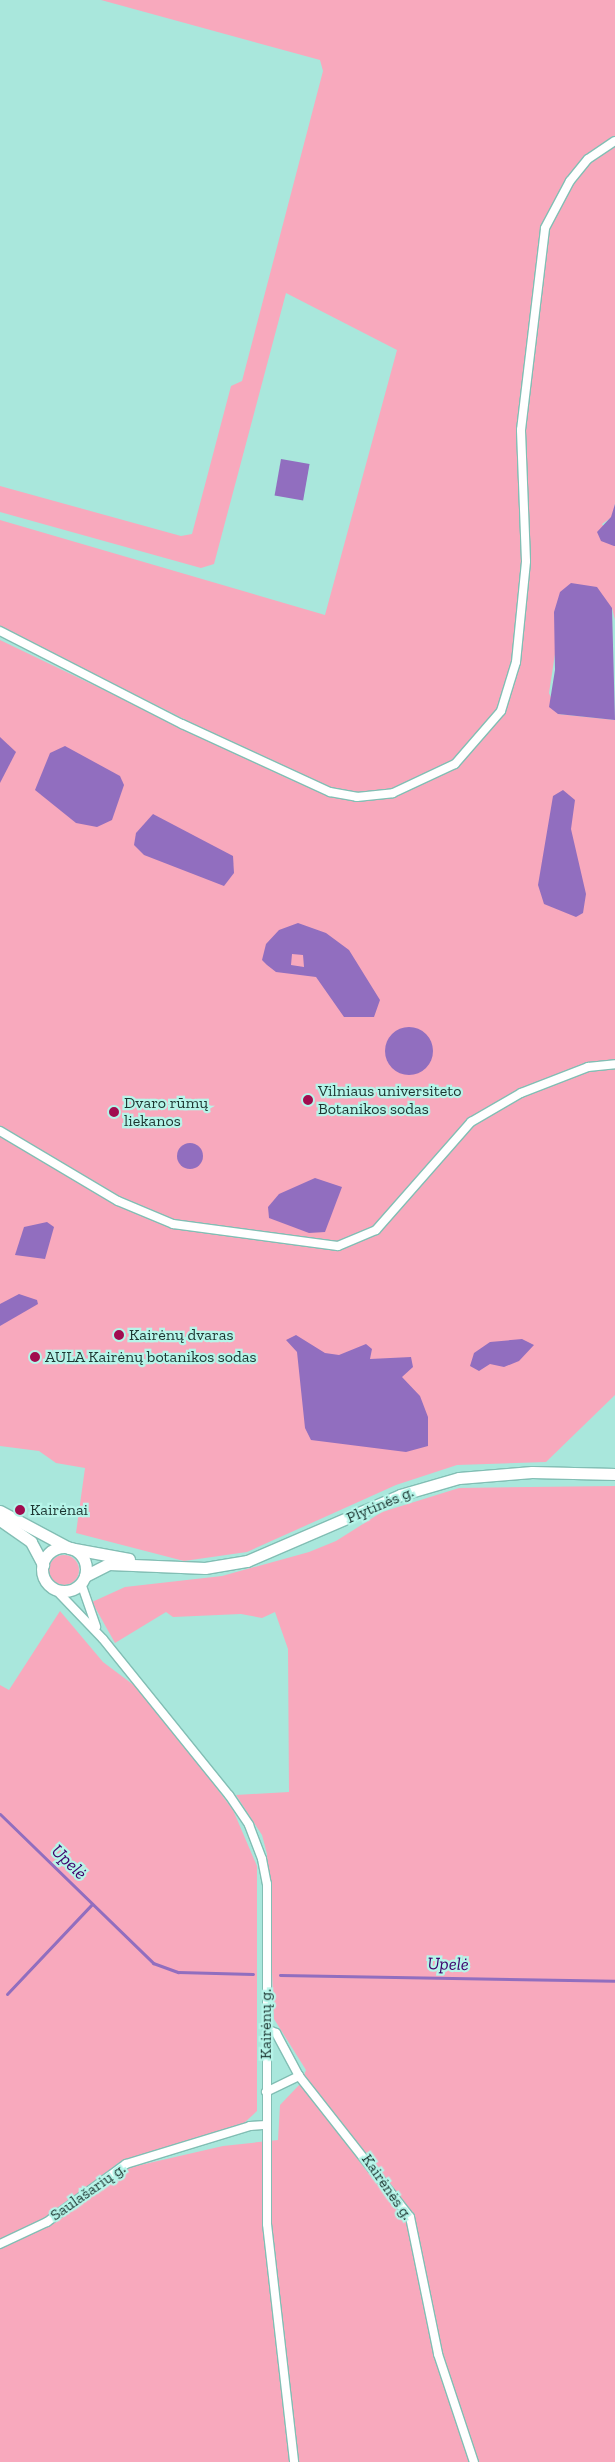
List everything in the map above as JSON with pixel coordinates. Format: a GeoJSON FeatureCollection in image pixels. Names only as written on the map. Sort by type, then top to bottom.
{"type":"FeatureCollection","features":[{"type":"Feature","properties":{"kind":"main road","name":"Plytinės g."},"geometry":{"type":"LineString","coordinates":[[83,1580],[110,1564],[205,1568],[247,1561],[400,1495],[458,1478],[532,1472],[615,1474]]}},
{"type":"Feature","properties":{"kind":"main road"},"geometry":{"type":"LineString","coordinates":[[0,1510],[81,1556],[83,1580],[69,1590],[55,1589],[45,1579],[43,1565],[30,1542],[0,1520]]}},
{"type":"Feature","properties":{"kind":"main road","name":"Plytinės g."},"geometry":{"type":"LineString","coordinates":[[69,1548],[152,1565]]}},
{"type":"Feature","properties":{"kind":"main road"},"geometry":{"type":"LineString","coordinates":[[43,1565],[49,1553],[69,1548]]}},
{"type":"Feature","properties":{"kind":"street"},"geometry":{"type":"LineString","coordinates":[[0,631],[182,724],[330,792],[358,797],[393,793],[455,764],[502,710],[516,662],[526,561],[521,430],[545,228],[570,181],[588,159],[615,141]]}},
{"type":"Feature","properties":{"kind":"street"},"geometry":{"type":"LineString","coordinates":[[0,1131],[118,1201],[172,1224],[338,1246],[376,1230],[471,1122],[521,1093],[588,1067],[615,1064]]}},
{"type":"Feature","properties":{"kind":"street","name":"Kairėnų g."},"geometry":{"type":"LineString","coordinates":[[83,1580],[84,1603],[103,1638]]}},
{"type":"Feature","properties":{"kind":"street","name":"Kairėnų g."},"geometry":{"type":"LineString","coordinates":[[55,1589],[103,1638],[230,1795],[257,1840],[266,1884],[268,2233],[294,2462]]}},
{"type":"Feature","properties":{"kind":"street","name":"Kairėnės g."},"geometry":{"type":"LineString","coordinates":[[267,2029],[276,2033],[299,2076],[410,2217],[438,2354],[474,2462]]}},
{"type":"Feature","properties":{"kind":"street"},"geometry":{"type":"LineString","coordinates":[[266,2092],[299,2076]]}},
{"type":"Feature","properties":{"kind":"street","name":"Saulašarių g."},"geometry":{"type":"LineString","coordinates":[[0,2244],[47,2222],[126,2164],[250,2126],[266,2125]]}},
{"type":"Feature","properties":{"kind":"shaded area","name":"Vilniaus universiteto Botanikos sodas"},"geometry":{"type":"Polygon","coordinates":[[[101,0],[615,0],[615,504],[612,517],[602,524],[615,546],[615,620],[612,608],[555,654],[549,693],[558,714],[615,720],[615,1395],[546,1462],[457,1465],[396,1485],[247,1552],[184,1561],[76,1533],[85,1468],[56,1463],[39,1451],[0,1446],[0,640],[293,781],[296,775],[0,627],[0,520],[325,615],[397,350],[286,293],[214,564],[201,568],[0,512],[0,486],[181,536],[192,534],[231,386],[242,381],[323,71],[320,60],[101,0]]]}},
{"type":"Feature","properties":{"kind":"shaded area"},"geometry":{"type":"Polygon","coordinates":[[[281,459],[310,464],[303,500],[275,495],[281,459]]]}},
{"type":"Feature","properties":{"kind":"shaded area"},"geometry":{"type":"Polygon","coordinates":[[[615,504],[614,546],[601,541],[597,532],[611,517],[615,504]]]}},
{"type":"Feature","properties":{"kind":"shaded area"},"geometry":{"type":"Polygon","coordinates":[[[571,583],[597,587],[612,608],[615,720],[558,714],[549,707],[555,670],[554,612],[560,592],[571,583]]]}},
{"type":"Feature","properties":{"kind":"shaded area"},"geometry":{"type":"Polygon","coordinates":[[[0,737],[16,752],[0,783],[0,737]]]}},
{"type":"Feature","properties":{"kind":"shaded area"},"geometry":{"type":"Polygon","coordinates":[[[65,746],[120,776],[124,785],[112,820],[97,827],[76,823],[35,790],[50,753],[65,746]]]}},
{"type":"Feature","properties":{"kind":"shaded area"},"geometry":{"type":"Polygon","coordinates":[[[563,790],[575,800],[571,829],[586,894],[583,913],[576,917],[544,904],[538,885],[553,796],[563,790]]]}},
{"type":"Feature","properties":{"kind":"shaded area"},"geometry":{"type":"Polygon","coordinates":[[[153,814],[233,856],[234,873],[224,886],[144,855],[134,845],[136,833],[153,814]]]}},
{"type":"Feature","properties":{"kind":"shaded area"},"geometry":{"type":"Polygon","coordinates":[[[298,923],[326,933],[349,950],[380,1000],[374,1017],[344,1017],[316,977],[276,972],[267,965],[262,960],[266,944],[279,930],[298,923]],[[292,954],[291,965],[304,967],[303,955],[292,954]]]}},
{"type":"Feature","properties":{"kind":"shaded area"},"geometry":{"type":"Polygon","coordinates":[[[409,1027],[418,1029],[426,1034],[431,1042],[433,1051],[431,1060],[426,1068],[418,1073],[409,1075],[400,1073],[392,1068],[387,1060],[385,1051],[387,1042],[392,1034],[400,1029],[409,1027]]]}},
{"type":"Feature","properties":{"kind":"shaded area"},"geometry":{"type":"Polygon","coordinates":[[[190,1143],[199,1147],[203,1156],[199,1165],[190,1169],[181,1165],[177,1156],[181,1147],[190,1143]]]}},
{"type":"Feature","properties":{"kind":"shaded area"},"geometry":{"type":"Polygon","coordinates":[[[315,1178],[342,1187],[325,1232],[309,1233],[269,1218],[268,1207],[279,1194],[315,1178]]]}},
{"type":"Feature","properties":{"kind":"shaded area"},"geometry":{"type":"Polygon","coordinates":[[[47,1222],[54,1227],[45,1259],[15,1255],[24,1227],[47,1222]]]}},
{"type":"Feature","properties":{"kind":"shaded area"},"geometry":{"type":"Polygon","coordinates":[[[19,1294],[37,1300],[38,1304],[0,1326],[0,1304],[19,1294]]]}},
{"type":"Feature","properties":{"kind":"shaded area"},"geometry":{"type":"Polygon","coordinates":[[[296,1335],[325,1353],[339,1355],[366,1344],[372,1349],[370,1359],[411,1357],[413,1367],[402,1377],[420,1396],[428,1417],[428,1446],[406,1452],[311,1440],[305,1428],[297,1352],[286,1340],[296,1335]]]}},
{"type":"Feature","properties":{"kind":"shaded area"},"geometry":{"type":"Polygon","coordinates":[[[522,1339],[534,1345],[519,1361],[504,1367],[490,1364],[479,1371],[470,1366],[474,1353],[490,1342],[522,1339]]]}},
{"type":"Feature","properties":{"kind":"shaded area"},"geometry":{"type":"Polygon","coordinates":[[[615,1486],[615,2462],[0,2462],[0,1685],[9,1690],[60,1611],[103,1662],[135,1686],[212,1782],[233,1810],[257,1866],[257,2111],[243,2124],[116,2164],[123,2169],[223,2146],[278,2140],[280,2105],[301,2083],[306,2070],[274,2019],[267,1854],[262,1835],[236,1795],[289,1792],[288,1649],[275,1612],[262,1618],[241,1614],[173,1617],[166,1612],[115,1643],[92,1602],[125,1587],[222,1576],[309,1552],[336,1541],[382,1512],[459,1488],[615,1486]]]}},
{"type":"Feature","properties":{"kind":"shaded area"},"geometry":{"type":"Polygon","coordinates":[[[64,1555],[75,1559],[79,1570],[75,1581],[64,1585],[53,1581],[49,1570],[53,1559],[64,1555]]]}},
{"type":"Feature","properties":{"kind":"waterway","name":"Upelė"},"geometry":{"type":"LineString","coordinates":[[0,1814],[153,1963],[178,1972],[253,1974]]}},
{"type":"Feature","properties":{"kind":"waterway"},"geometry":{"type":"LineString","coordinates":[[7,1994],[92,1904]]}},
{"type":"Feature","properties":{"kind":"waterway","name":"Upelė"},"geometry":{"type":"LineString","coordinates":[[280,1975],[615,1981]]}},
{"type":"Feature","properties":{"kind":"place","name":"Vilniaus universiteto Botanikos sodas"},"geometry":{"type":"Point","coordinates":[308,1100]}},
{"type":"Feature","properties":{"kind":"place","name":"Dvaro rūmų liekanos"},"geometry":{"type":"Point","coordinates":[114,1112]}},
{"type":"Feature","properties":{"kind":"place","name":"Kairėnų dvaras"},"geometry":{"type":"Point","coordinates":[119,1335]}},
{"type":"Feature","properties":{"kind":"place","name":"AULA Kairėnų botanikos sodas"},"geometry":{"type":"Point","coordinates":[35,1357]}},
{"type":"Feature","properties":{"kind":"place","name":"Kairėnai"},"geometry":{"type":"Point","coordinates":[20,1510]}}]}
